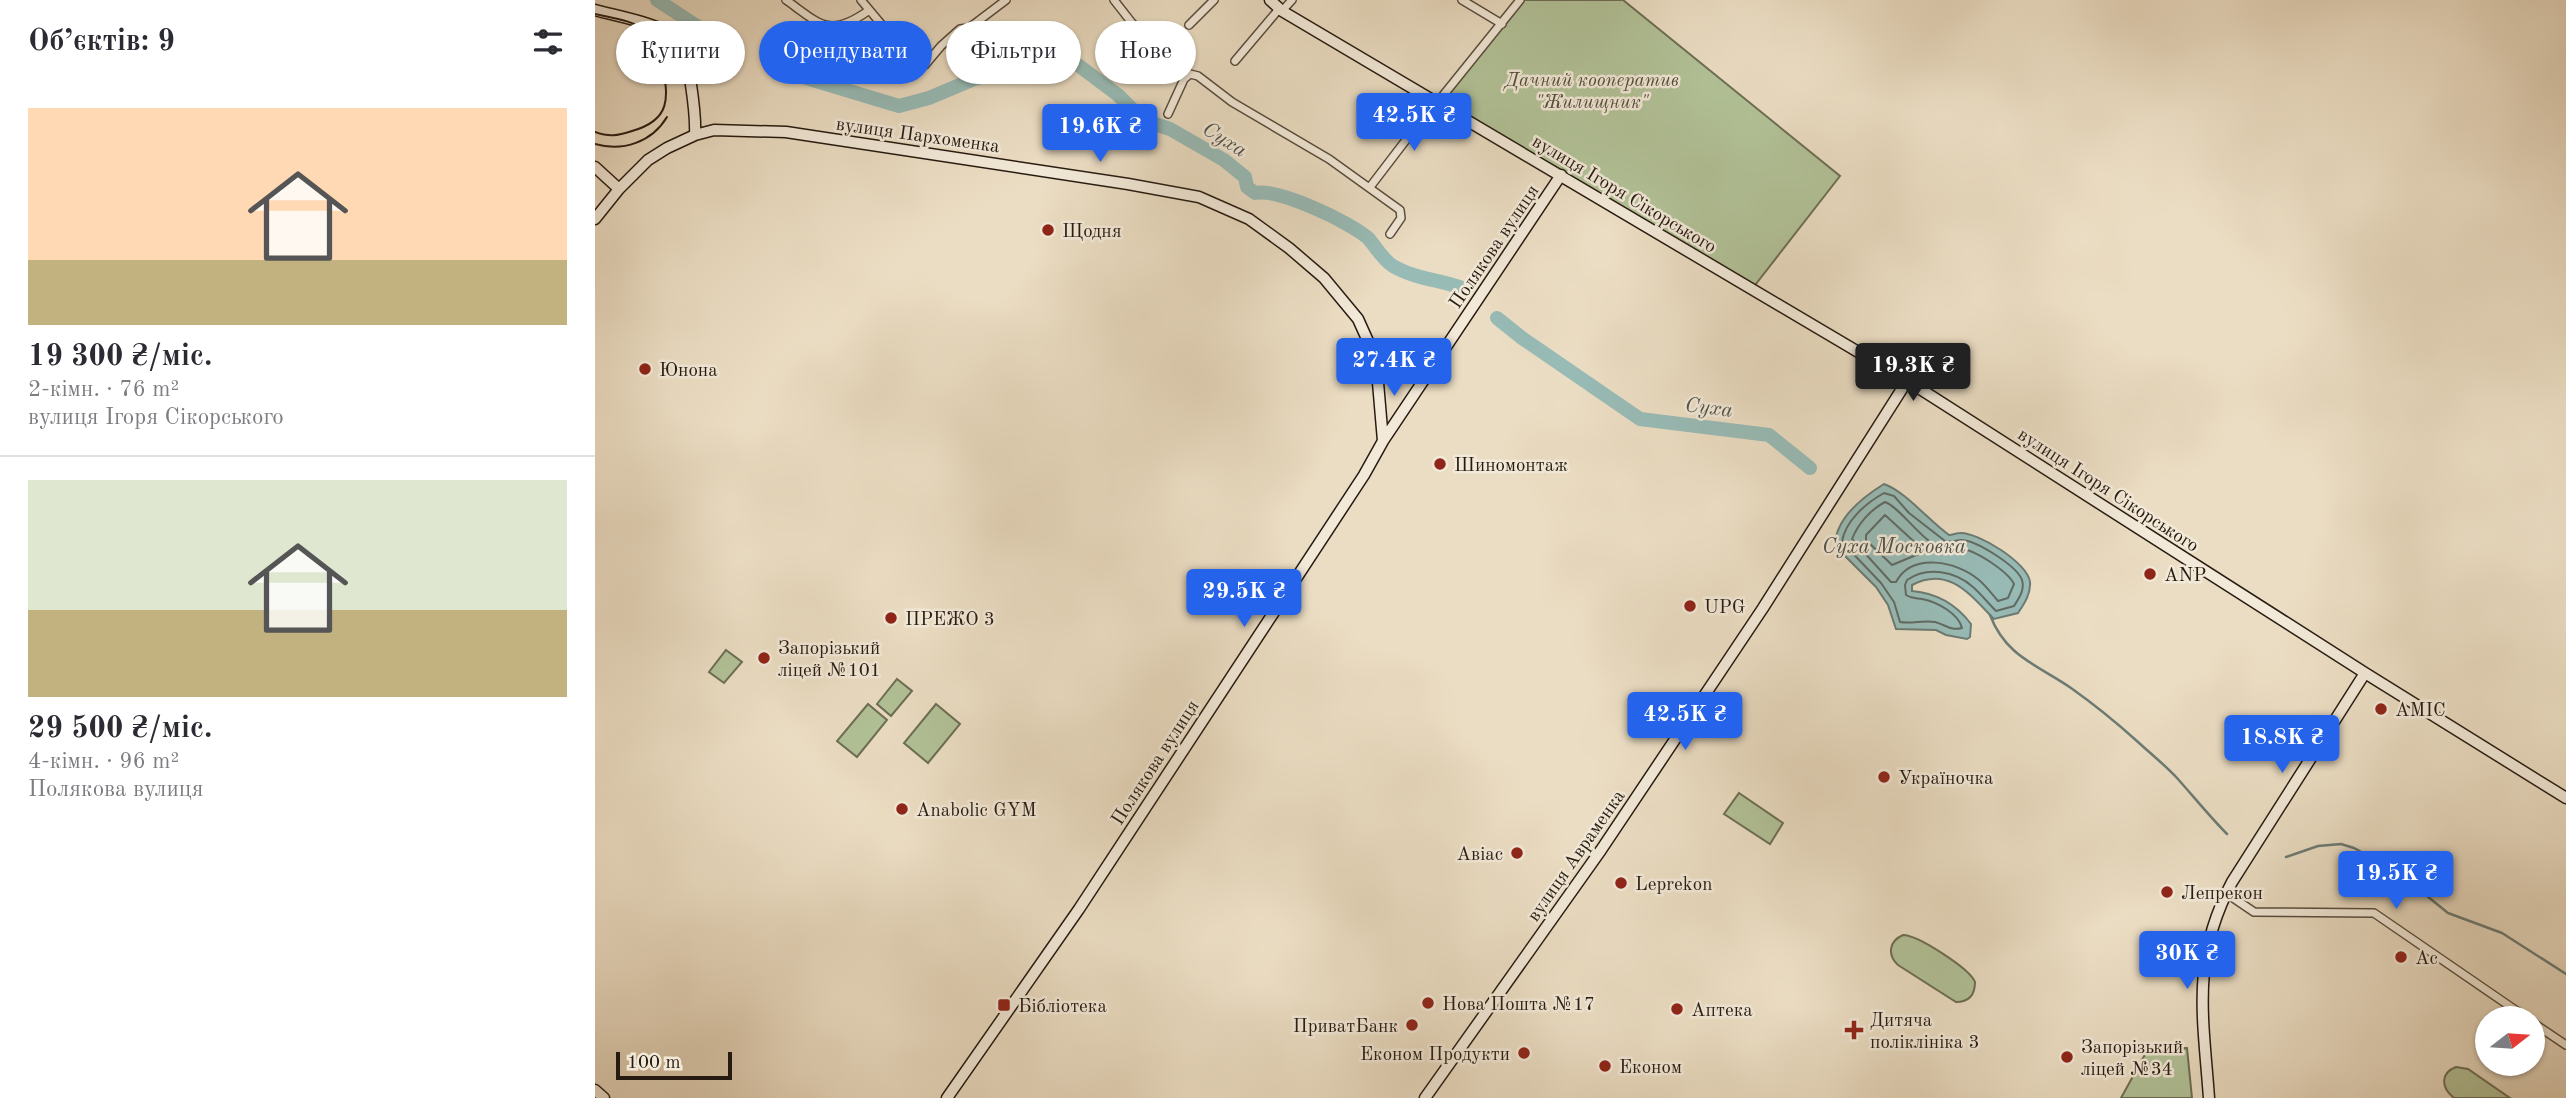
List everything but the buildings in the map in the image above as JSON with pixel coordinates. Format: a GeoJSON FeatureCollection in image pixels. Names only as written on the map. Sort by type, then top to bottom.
{"type":"FeatureCollection","features":[{"type":"Feature","properties":{"kind":"street"},"geometry":{"type":"LineString","coordinates":[[786,0],[814,20],[831,27],[850,23],[868,11]]}},
{"type":"Feature","properties":{"kind":"street"},"geometry":{"type":"LineString","coordinates":[[861,0],[918,68],[925,65],[960,29],[969,28],[1006,0]]}},
{"type":"Feature","properties":{"kind":"street"},"geometry":{"type":"LineString","coordinates":[[989,0],[995,9]]}},
{"type":"Feature","properties":{"kind":"street"},"geometry":{"type":"LineString","coordinates":[[1114,0],[1130,21]]}},
{"type":"Feature","properties":{"kind":"street"},"geometry":{"type":"LineString","coordinates":[[1193,21],[1214,0]]}},
{"type":"Feature","properties":{"kind":"street","name":"вулиця Ігоря Сікорського"},"geometry":{"type":"LineString","coordinates":[[1270,0],[1281,10],[1436,103],[1907,381],[2566,798]]}},
{"type":"Feature","properties":{"kind":"street"},"geometry":{"type":"LineString","coordinates":[[1235,61],[1292,0]]}},
{"type":"Feature","properties":{"kind":"street"},"geometry":{"type":"LineString","coordinates":[[1462,0],[1502,24]]}},
{"type":"Feature","properties":{"kind":"street"},"geometry":{"type":"LineString","coordinates":[[1370,187],[1520,0]]}},
{"type":"Feature","properties":{"kind":"street"},"geometry":{"type":"LineString","coordinates":[[595,10],[666,31],[679,40],[694,106],[695,135]]}},
{"type":"Feature","properties":{"kind":"street"},"geometry":{"type":"LineString","coordinates":[[1196,76],[1232,102],[1329,159],[1400,210],[1401,218],[1390,234]]}},
{"type":"Feature","properties":{"kind":"street"},"geometry":{"type":"LineString","coordinates":[[1168,114],[1182,84]]}},
{"type":"Feature","properties":{"kind":"street","name":"вулиця Пархоменка"},"geometry":{"type":"LineString","coordinates":[[595,219],[619,188],[648,160],[695,135],[714,130],[786,132],[1199,197],[1249,219],[1324,278],[1358,319],[1375,359]]}},
{"type":"Feature","properties":{"kind":"street"},"geometry":{"type":"LineString","coordinates":[[595,167],[619,188]]}},
{"type":"Feature","properties":{"kind":"street","name":"Полякова вулиця"},"geometry":{"type":"LineString","coordinates":[[947,1098],[1079,909],[1364,475],[1383,441],[1562,175]]}},
{"type":"Feature","properties":{"kind":"street"},"geometry":{"type":"LineString","coordinates":[[1383,441],[1375,359],[1403,348],[1440,357]]}},
{"type":"Feature","properties":{"kind":"street","name":"вулиця Авраменка"},"geometry":{"type":"LineString","coordinates":[[1425,1098],[1601,850],[1763,607],[1907,381]]}},
{"type":"Feature","properties":{"kind":"street"},"geometry":{"type":"LineString","coordinates":[[2209,1098],[2202,1007],[2203,965],[2215,915],[2226,893],[2365,673]]}},
{"type":"Feature","properties":{"kind":"street"},"geometry":{"type":"LineString","coordinates":[[2226,893],[2254,912],[2374,913],[2510,1006]]}},
{"type":"Feature","properties":{"kind":"street"},"geometry":{"type":"LineString","coordinates":[[2545,1031],[2566,1045]]}},
{"type":"Feature","properties":{"kind":"street"},"geometry":{"type":"LineString","coordinates":[[595,1090],[604,1098]]}},
{"type":"Feature","properties":{"kind":"green space","name":"Дачний кооператив \"Жилищник\""},"geometry":{"type":"Polygon","coordinates":[[[1520,0],[1623,0],[1840,176],[1752,289],[1435,102],[1520,0]]]}},
{"type":"Feature","properties":{"kind":"green space"},"geometry":{"type":"Polygon","coordinates":[[[726,650],[742,662],[724,683],[709,672],[726,650]]]}},
{"type":"Feature","properties":{"kind":"green space"},"geometry":{"type":"Polygon","coordinates":[[[897,679],[912,691],[891,716],[877,704],[897,679]]]}},
{"type":"Feature","properties":{"kind":"green space"},"geometry":{"type":"Polygon","coordinates":[[[868,704],[887,720],[857,757],[837,741],[868,704]]]}},
{"type":"Feature","properties":{"kind":"green space"},"geometry":{"type":"Polygon","coordinates":[[[936,704],[960,724],[928,763],[904,743],[936,704]]]}},
{"type":"Feature","properties":{"kind":"green space"},"geometry":{"type":"Polygon","coordinates":[[[1739,793],[1783,823],[1770,844],[1724,814],[1739,793]]]}},
{"type":"Feature","properties":{"kind":"green space"},"geometry":{"type":"Polygon","coordinates":[[[1903,935],[1931,946],[1964,969],[1975,982],[1970,997],[1956,1002],[1898,965],[1892,957],[1891,948],[1903,935]]]}},
{"type":"Feature","properties":{"kind":"green space"},"geometry":{"type":"Polygon","coordinates":[[[2187,1048],[2192,1098],[2121,1098],[2148,1049],[2187,1048]]]}},
{"type":"Feature","properties":{"kind":"green space"},"geometry":{"type":"Polygon","coordinates":[[[2456,1067],[2468,1069],[2510,1098],[2454,1098],[2444,1081],[2456,1067]]]}},
{"type":"Feature","properties":{"kind":"water","name":"Суха Московка"},"geometry":{"type":"Polygon","coordinates":[[[1884,484],[1900,493],[1949,535],[1968,534],[1990,543],[2021,566],[2027,574],[2030,586],[2027,599],[2018,613],[1994,619],[1958,586],[1937,579],[1925,580],[1912,585],[1912,591],[1929,594],[1952,605],[1971,624],[1970,637],[1967,639],[1946,635],[1936,630],[1896,629],[1888,605],[1876,587],[1835,546],[1836,536],[1845,518],[1867,495],[1884,484]]]}},
{"type":"Feature","properties":{"kind":"waterway","name":"Суха"},"geometry":{"type":"LineString","coordinates":[[657,0],[689,21]]}},
{"type":"Feature","properties":{"kind":"waterway","name":"Суха"},"geometry":{"type":"LineString","coordinates":[[826,84],[899,106],[1013,68],[1054,59],[1074,62],[1118,95],[1135,112],[1224,160],[1245,177],[1247,187],[1255,193],[1280,196],[1330,215],[1368,238],[1393,266],[1410,274],[1465,289]]}},
{"type":"Feature","properties":{"kind":"waterway","name":"Суха"},"geometry":{"type":"LineString","coordinates":[[1497,318],[1640,419],[1769,435],[1810,468]]}},
{"type":"Feature","properties":{"kind":"waterway","name":"Суха"},"geometry":{"type":"LineString","coordinates":[[1990,615],[2005,641],[2014,650],[2071,688],[2122,728],[2173,774],[2227,834]]}},
{"type":"Feature","properties":{"kind":"waterway","name":"Суха Московка"},"geometry":{"type":"LineString","coordinates":[[2286,857],[2318,846],[2341,844],[2354,848],[2396,871],[2448,913],[2502,933],[2566,974]]}},
{"type":"Feature","properties":{"kind":"tram line"},"geometry":{"type":"LineString","coordinates":[[595,14],[635,24],[653,38],[660,54],[666,87],[664,106],[654,121],[617,135],[595,132]]}},
{"type":"Feature","properties":{"kind":"tram line"},"geometry":{"type":"LineString","coordinates":[[595,144],[616,147],[636,143],[653,133],[667,117]]}},
{"type":"Feature","properties":{"kind":"place","name":"Щодня"},"geometry":{"type":"Point","coordinates":[1048,230]}},
{"type":"Feature","properties":{"kind":"place","name":"Юнона"},"geometry":{"type":"Point","coordinates":[645,369]}},
{"type":"Feature","properties":{"kind":"place","name":"Шиномонтаж"},"geometry":{"type":"Point","coordinates":[1440,464]}},
{"type":"Feature","properties":{"kind":"place","name":"ANP"},"geometry":{"type":"Point","coordinates":[2150,574]}},
{"type":"Feature","properties":{"kind":"place","name":"UPG"},"geometry":{"type":"Point","coordinates":[1690,606]}},
{"type":"Feature","properties":{"kind":"place","name":"ПРЕЖО 3"},"geometry":{"type":"Point","coordinates":[891,618]}},
{"type":"Feature","properties":{"kind":"place","name":"Запорізький ліцей №101"},"geometry":{"type":"Point","coordinates":[764,658]}},
{"type":"Feature","properties":{"kind":"place","name":"AMIC"},"geometry":{"type":"Point","coordinates":[2381,709]}},
{"type":"Feature","properties":{"kind":"place","name":"Україночка"},"geometry":{"type":"Point","coordinates":[1884,777]}},
{"type":"Feature","properties":{"kind":"place","name":"Anabolic GYM"},"geometry":{"type":"Point","coordinates":[902,809]}},
{"type":"Feature","properties":{"kind":"place","name":"Авіас"},"geometry":{"type":"Point","coordinates":[1517,853]}},
{"type":"Feature","properties":{"kind":"place","name":"Leprekon"},"geometry":{"type":"Point","coordinates":[1621,883]}},
{"type":"Feature","properties":{"kind":"place","name":"Лепрекон"},"geometry":{"type":"Point","coordinates":[2167,892]}},
{"type":"Feature","properties":{"kind":"place","name":"Ас"},"geometry":{"type":"Point","coordinates":[2401,957]}},
{"type":"Feature","properties":{"kind":"place","name":"Нова Пошта №17"},"geometry":{"type":"Point","coordinates":[1428,1003]}},
{"type":"Feature","properties":{"kind":"place","name":"Бібліотека"},"geometry":{"type":"Point","coordinates":[1004,1005]}},
{"type":"Feature","properties":{"kind":"place","name":"Аптека"},"geometry":{"type":"Point","coordinates":[1677,1009]}},
{"type":"Feature","properties":{"kind":"place","name":"ПриватБанк"},"geometry":{"type":"Point","coordinates":[1412,1025]}},
{"type":"Feature","properties":{"kind":"place","name":"Дитяча поліклініка 3"},"geometry":{"type":"Point","coordinates":[1854,1030]}},
{"type":"Feature","properties":{"kind":"place","name":"Економ Продукти"},"geometry":{"type":"Point","coordinates":[1524,1053]}},
{"type":"Feature","properties":{"kind":"place","name":"Запорізький ліцей №34"},"geometry":{"type":"Point","coordinates":[2067,1057]}},
{"type":"Feature","properties":{"kind":"place","name":"Економ"},"geometry":{"type":"Point","coordinates":[1605,1066]}}]}
